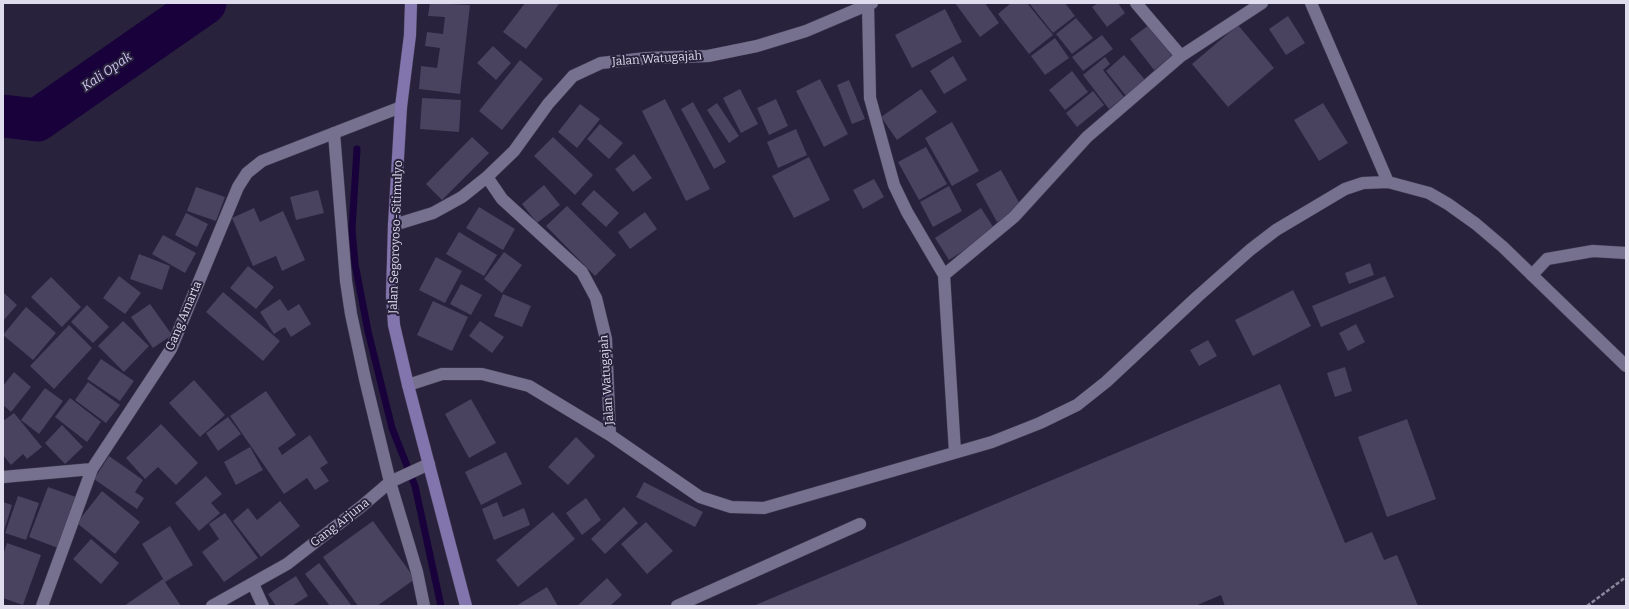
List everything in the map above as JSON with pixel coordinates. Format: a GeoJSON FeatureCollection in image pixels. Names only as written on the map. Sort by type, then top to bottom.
{"type":"FeatureCollection","features":[{"type":"Feature","properties":{"kind":"main road","name":"Jalan Segoroyoso-Sitimulyo"},"geometry":{"type":"LineString","coordinates":[[410,3],[410,35],[402,107],[394,225],[392,296],[394,325],[408,385],[466,606]]}},
{"type":"Feature","properties":{"kind":"street","name":"Jalan Watugajah"},"geometry":{"type":"LineString","coordinates":[[394,225],[433,213],[462,197],[514,151],[548,104],[574,76],[601,63],[647,58],[708,56],[757,46],[806,31],[870,3],[870,98],[894,185],[907,212],[944,275]]}},
{"type":"Feature","properties":{"kind":"street"},"geometry":{"type":"LineString","coordinates":[[1136,3],[1181,56]]}},
{"type":"Feature","properties":{"kind":"street"},"geometry":{"type":"LineString","coordinates":[[955,452],[944,275],[1014,217],[1087,137],[1181,56],[1262,3]]}},
{"type":"Feature","properties":{"kind":"street"},"geometry":{"type":"LineString","coordinates":[[1311,3],[1388,182]]}},
{"type":"Feature","properties":{"kind":"street","name":"Gang Amarta"},"geometry":{"type":"LineString","coordinates":[[42,606],[92,469],[171,350],[238,187],[247,173],[262,161],[402,107]]}},
{"type":"Feature","properties":{"kind":"street"},"geometry":{"type":"LineString","coordinates":[[334,133],[346,281],[365,379],[390,482],[417,572],[424,606]]}},
{"type":"Feature","properties":{"kind":"street","name":"Jalan Watugajah"},"geometry":{"type":"LineString","coordinates":[[486,177],[502,199],[582,272],[596,298],[606,339],[610,435]]}},
{"type":"Feature","properties":{"kind":"street"},"geometry":{"type":"LineString","coordinates":[[408,385],[442,374],[482,374],[529,386],[610,435],[700,497],[731,507],[764,508],[992,442],[1040,423],[1078,405],[1106,382],[1250,250],[1276,230],[1345,189],[1363,183],[1388,182],[1429,193],[1448,204],[1476,224],[1532,275],[1626,366]]}},
{"type":"Feature","properties":{"kind":"street"},"geometry":{"type":"LineString","coordinates":[[1532,275],[1547,259],[1593,251],[1626,253]]}},
{"type":"Feature","properties":{"kind":"street","name":"Gang Arjuna"},"geometry":{"type":"LineString","coordinates":[[212,606],[287,564],[362,506],[390,482],[429,464]]}},
{"type":"Feature","properties":{"kind":"street"},"geometry":{"type":"LineString","coordinates":[[3,477],[92,469]]}},
{"type":"Feature","properties":{"kind":"street"},"geometry":{"type":"LineString","coordinates":[[677,606],[860,524]]}},
{"type":"Feature","properties":{"kind":"street"},"geometry":{"type":"LineString","coordinates":[[253,584],[263,606]]}},
{"type":"Feature","properties":{"kind":"path"},"geometry":{"type":"LineString","coordinates":[[1587,606],[1626,577]]}},
{"type":"Feature","properties":{"kind":"building"},"geometry":{"type":"Polygon","coordinates":[[[430,3],[470,5],[460,94],[419,89],[421,66],[437,68],[440,48],[425,46],[427,32],[443,34],[445,17],[428,16],[430,3]]]}},
{"type":"Feature","properties":{"kind":"building"},"geometry":{"type":"Polygon","coordinates":[[[525,3],[559,4],[526,49],[503,32],[525,3]]]}},
{"type":"Feature","properties":{"kind":"building"},"geometry":{"type":"Polygon","coordinates":[[[955,3],[985,3],[999,23],[980,37],[955,3]]]}},
{"type":"Feature","properties":{"kind":"building"},"geometry":{"type":"Polygon","coordinates":[[[1011,3],[1027,3],[1053,35],[1029,54],[998,14],[1011,3]]]}},
{"type":"Feature","properties":{"kind":"building"},"geometry":{"type":"Polygon","coordinates":[[[1029,3],[1065,3],[1075,16],[1053,33],[1029,3]]]}},
{"type":"Feature","properties":{"kind":"building"},"geometry":{"type":"Polygon","coordinates":[[[1098,3],[1118,3],[1125,13],[1107,27],[1092,7],[1098,3]]]}},
{"type":"Feature","properties":{"kind":"building"},"geometry":{"type":"Polygon","coordinates":[[[945,9],[962,42],[912,68],[895,35],[945,9]]]}},
{"type":"Feature","properties":{"kind":"building"},"geometry":{"type":"Polygon","coordinates":[[[1288,16],[1305,43],[1286,55],[1269,29],[1288,16]]]}},
{"type":"Feature","properties":{"kind":"building"},"geometry":{"type":"Polygon","coordinates":[[[1076,18],[1093,38],[1072,54],[1056,34],[1076,18]]]}},
{"type":"Feature","properties":{"kind":"building"},"geometry":{"type":"Polygon","coordinates":[[[1149,25],[1172,56],[1154,70],[1130,39],[1149,25]]]}},
{"type":"Feature","properties":{"kind":"building"},"geometry":{"type":"Polygon","coordinates":[[[1238,25],[1274,68],[1228,107],[1192,64],[1238,25]]]}},
{"type":"Feature","properties":{"kind":"building"},"geometry":{"type":"Polygon","coordinates":[[[1102,35],[1113,49],[1083,71],[1072,57],[1102,35]]]}},
{"type":"Feature","properties":{"kind":"building"},"geometry":{"type":"Polygon","coordinates":[[[1055,38],[1069,58],[1045,75],[1031,56],[1055,38]]]}},
{"type":"Feature","properties":{"kind":"building"},"geometry":{"type":"Polygon","coordinates":[[[493,46],[511,63],[496,80],[477,63],[493,46]]]}},
{"type":"Feature","properties":{"kind":"building"},"geometry":{"type":"Polygon","coordinates":[[[1124,55],[1146,81],[1127,97],[1106,71],[1124,55]]]}},
{"type":"Feature","properties":{"kind":"building"},"geometry":{"type":"Polygon","coordinates":[[[953,56],[967,80],[944,94],[930,71],[953,56]]]}},
{"type":"Feature","properties":{"kind":"building"},"geometry":{"type":"Polygon","coordinates":[[[1105,57],[1110,64],[1103,70],[1124,97],[1109,109],[1083,75],[1105,57]]]}},
{"type":"Feature","properties":{"kind":"building"},"geometry":{"type":"Polygon","coordinates":[[[520,60],[543,79],[502,130],[479,111],[520,60]]]}},
{"type":"Feature","properties":{"kind":"building"},"geometry":{"type":"Polygon","coordinates":[[[1072,71],[1088,92],[1065,110],[1049,90],[1072,71]]]}},
{"type":"Feature","properties":{"kind":"building"},"geometry":{"type":"Polygon","coordinates":[[[820,79],[848,134],[824,147],[796,91],[820,79]]]}},
{"type":"Feature","properties":{"kind":"building"},"geometry":{"type":"Polygon","coordinates":[[[849,80],[865,119],[852,124],[837,85],[849,80]]]}},
{"type":"Feature","properties":{"kind":"building"},"geometry":{"type":"Polygon","coordinates":[[[740,89],[758,124],[741,133],[723,98],[740,89]]]}},
{"type":"Feature","properties":{"kind":"building"},"geometry":{"type":"Polygon","coordinates":[[[921,89],[937,112],[897,140],[881,117],[921,89]]]}},
{"type":"Feature","properties":{"kind":"building"},"geometry":{"type":"Polygon","coordinates":[[[1093,91],[1104,105],[1077,127],[1066,113],[1093,91]]]}},
{"type":"Feature","properties":{"kind":"building"},"geometry":{"type":"Polygon","coordinates":[[[422,98],[461,100],[459,132],[420,129],[422,98]]]}},
{"type":"Feature","properties":{"kind":"building"},"geometry":{"type":"Polygon","coordinates":[[[665,99],[710,189],[686,201],[642,111],[665,99]]]}},
{"type":"Feature","properties":{"kind":"building"},"geometry":{"type":"Polygon","coordinates":[[[776,99],[788,126],[769,135],[757,108],[776,99]]]}},
{"type":"Feature","properties":{"kind":"building"},"geometry":{"type":"Polygon","coordinates":[[[693,102],[726,162],[714,169],[681,109],[693,102]]]}},
{"type":"Feature","properties":{"kind":"building"},"geometry":{"type":"Polygon","coordinates":[[[717,103],[739,136],[729,143],[707,110],[717,103]]]}},
{"type":"Feature","properties":{"kind":"building"},"geometry":{"type":"Polygon","coordinates":[[[1323,103],[1348,143],[1319,161],[1294,120],[1323,103]]]}},
{"type":"Feature","properties":{"kind":"building"},"geometry":{"type":"Polygon","coordinates":[[[580,104],[600,119],[577,148],[558,132],[580,104]]]}},
{"type":"Feature","properties":{"kind":"building"},"geometry":{"type":"Polygon","coordinates":[[[952,122],[979,171],[952,186],[925,138],[952,122]]]}},
{"type":"Feature","properties":{"kind":"building"},"geometry":{"type":"Polygon","coordinates":[[[600,124],[623,143],[609,159],[587,139],[600,124]]]}},
{"type":"Feature","properties":{"kind":"building"},"geometry":{"type":"Polygon","coordinates":[[[796,129],[807,155],[778,168],[767,142],[796,129]]]}},
{"type":"Feature","properties":{"kind":"building"},"geometry":{"type":"Polygon","coordinates":[[[472,137],[489,153],[442,200],[426,184],[472,137]]]}},
{"type":"Feature","properties":{"kind":"building"},"geometry":{"type":"Polygon","coordinates":[[[553,137],[593,175],[575,195],[534,156],[553,137]]]}},
{"type":"Feature","properties":{"kind":"building"},"geometry":{"type":"Polygon","coordinates":[[[926,147],[947,184],[919,200],[898,162],[926,147]]]}},
{"type":"Feature","properties":{"kind":"building"},"geometry":{"type":"Polygon","coordinates":[[[634,154],[652,178],[633,192],[615,169],[634,154]]]}},
{"type":"Feature","properties":{"kind":"building"},"geometry":{"type":"Polygon","coordinates":[[[809,157],[830,200],[794,218],[772,176],[809,157]]]}},
{"type":"Feature","properties":{"kind":"building"},"geometry":{"type":"Polygon","coordinates":[[[1001,170],[1022,208],[997,222],[976,184],[1001,170]]]}},
{"type":"Feature","properties":{"kind":"building"},"geometry":{"type":"Polygon","coordinates":[[[874,179],[884,197],[863,209],[853,190],[874,179]]]}},
{"type":"Feature","properties":{"kind":"building"},"geometry":{"type":"Polygon","coordinates":[[[544,185],[560,205],[537,223],[522,204],[544,185]]]}},
{"type":"Feature","properties":{"kind":"building"},"geometry":{"type":"Polygon","coordinates":[[[949,186],[962,211],[933,227],[920,202],[949,186]]]}},
{"type":"Feature","properties":{"kind":"building"},"geometry":{"type":"Polygon","coordinates":[[[196,187],[225,197],[216,221],[187,211],[196,187]]]}},
{"type":"Feature","properties":{"kind":"building"},"geometry":{"type":"Polygon","coordinates":[[[318,190],[324,213],[296,220],[290,197],[318,190]]]}},
{"type":"Feature","properties":{"kind":"building"},"geometry":{"type":"Polygon","coordinates":[[[594,190],[619,213],[606,227],[581,204],[594,190]]]}},
{"type":"Feature","properties":{"kind":"building"},"geometry":{"type":"Polygon","coordinates":[[[567,206],[616,255],[595,276],[546,226],[567,206]]]}},
{"type":"Feature","properties":{"kind":"building"},"geometry":{"type":"Polygon","coordinates":[[[479,207],[515,229],[503,250],[466,228],[479,207]]]}},
{"type":"Feature","properties":{"kind":"building"},"geometry":{"type":"Polygon","coordinates":[[[254,208],[260,222],[283,211],[305,260],[282,271],[276,256],[253,266],[232,218],[254,208]]]}},
{"type":"Feature","properties":{"kind":"building"},"geometry":{"type":"Polygon","coordinates":[[[981,208],[995,230],[949,260],[935,238],[981,208]]]}},
{"type":"Feature","properties":{"kind":"building"},"geometry":{"type":"Polygon","coordinates":[[[645,212],[657,229],[630,249],[618,232],[645,212]]]}},
{"type":"Feature","properties":{"kind":"building"},"geometry":{"type":"Polygon","coordinates":[[[186,213],[208,224],[197,247],[175,235],[186,213]]]}},
{"type":"Feature","properties":{"kind":"building"},"geometry":{"type":"Polygon","coordinates":[[[459,232],[497,255],[484,276],[446,254],[459,232]]]}},
{"type":"Feature","properties":{"kind":"building"},"geometry":{"type":"Polygon","coordinates":[[[163,235],[196,253],[185,273],[152,254],[163,235]]]}},
{"type":"Feature","properties":{"kind":"building"},"geometry":{"type":"Polygon","coordinates":[[[504,252],[522,265],[502,293],[484,279],[504,252]]]}},
{"type":"Feature","properties":{"kind":"building"},"geometry":{"type":"Polygon","coordinates":[[[139,254],[170,266],[162,290],[130,279],[139,254]]]}},
{"type":"Feature","properties":{"kind":"building"},"geometry":{"type":"Polygon","coordinates":[[[436,257],[462,271],[445,303],[419,290],[436,257]]]}},
{"type":"Feature","properties":{"kind":"building"},"geometry":{"type":"Polygon","coordinates":[[[1370,263],[1374,275],[1349,284],[1345,273],[1370,263]]]}},
{"type":"Feature","properties":{"kind":"building"},"geometry":{"type":"Polygon","coordinates":[[[248,266],[274,287],[256,309],[230,288],[248,266]]]}},
{"type":"Feature","properties":{"kind":"building"},"geometry":{"type":"Polygon","coordinates":[[[119,276],[141,293],[125,314],[103,298],[119,276]]]}},
{"type":"Feature","properties":{"kind":"building"},"geometry":{"type":"Polygon","coordinates":[[[1385,276],[1394,297],[1321,327],[1312,306],[1385,276]]]}},
{"type":"Feature","properties":{"kind":"building"},"geometry":{"type":"Polygon","coordinates":[[[51,277],[81,307],[62,327],[31,297],[51,277]]]}},
{"type":"Feature","properties":{"kind":"building"},"geometry":{"type":"Polygon","coordinates":[[[461,284],[482,295],[471,315],[450,304],[461,284]]]}},
{"type":"Feature","properties":{"kind":"building"},"geometry":{"type":"Polygon","coordinates":[[[1293,290],[1311,326],[1253,356],[1235,320],[1293,290]]]}},
{"type":"Feature","properties":{"kind":"building"},"geometry":{"type":"Polygon","coordinates":[[[3,292],[17,305],[3,321],[3,292]]]}},
{"type":"Feature","properties":{"kind":"building"},"geometry":{"type":"Polygon","coordinates":[[[223,292],[280,341],[263,361],[206,312],[223,292]]]}},
{"type":"Feature","properties":{"kind":"building"},"geometry":{"type":"Polygon","coordinates":[[[503,294],[531,306],[522,327],[494,316],[503,294]]]}},
{"type":"Feature","properties":{"kind":"building"},"geometry":{"type":"Polygon","coordinates":[[[280,299],[288,311],[299,304],[311,324],[291,337],[285,327],[274,334],[260,312],[280,299]]]}},
{"type":"Feature","properties":{"kind":"building"},"geometry":{"type":"Polygon","coordinates":[[[433,301],[468,317],[452,351],[417,335],[433,301]]]}},
{"type":"Feature","properties":{"kind":"building"},"geometry":{"type":"Polygon","coordinates":[[[150,304],[172,335],[153,348],[131,317],[150,304]]]}},
{"type":"Feature","properties":{"kind":"building"},"geometry":{"type":"Polygon","coordinates":[[[87,305],[109,327],[93,343],[71,322],[87,305]]]}},
{"type":"Feature","properties":{"kind":"building"},"geometry":{"type":"Polygon","coordinates":[[[26,307],[56,333],[33,360],[3,335],[26,307]]]}},
{"type":"Feature","properties":{"kind":"building"},"geometry":{"type":"Polygon","coordinates":[[[123,321],[149,346],[124,372],[98,346],[123,321]]]}},
{"type":"Feature","properties":{"kind":"building"},"geometry":{"type":"Polygon","coordinates":[[[480,321],[504,337],[492,353],[469,336],[480,321]]]}},
{"type":"Feature","properties":{"kind":"building"},"geometry":{"type":"Polygon","coordinates":[[[1356,324],[1365,342],[1348,351],[1339,333],[1356,324]]]}},
{"type":"Feature","properties":{"kind":"building"},"geometry":{"type":"Polygon","coordinates":[[[69,325],[92,348],[54,389],[30,366],[69,325]]]}},
{"type":"Feature","properties":{"kind":"building"},"geometry":{"type":"Polygon","coordinates":[[[1208,340],[1217,356],[1199,366],[1190,350],[1208,340]]]}},
{"type":"Feature","properties":{"kind":"building"},"geometry":{"type":"Polygon","coordinates":[[[101,359],[134,381],[120,401],[87,379],[101,359]]]}},
{"type":"Feature","properties":{"kind":"building"},"geometry":{"type":"Polygon","coordinates":[[[1345,367],[1352,391],[1335,397],[1327,373],[1345,367]]]}},
{"type":"Feature","properties":{"kind":"building"},"geometry":{"type":"Polygon","coordinates":[[[14,372],[31,387],[11,412],[3,405],[3,386],[14,372]]]}},
{"type":"Feature","properties":{"kind":"building"},"geometry":{"type":"Polygon","coordinates":[[[194,380],[225,415],[200,437],[169,403],[194,380]]]}},
{"type":"Feature","properties":{"kind":"building"},"geometry":{"type":"Polygon","coordinates":[[[88,382],[120,405],[106,423],[75,400],[88,382]]]}},
{"type":"Feature","properties":{"kind":"building"},"geometry":{"type":"Polygon","coordinates":[[[1280,384],[1345,543],[1372,532],[1384,560],[1397,555],[1418,606],[1225,606],[1221,595],[1195,606],[753,606],[1280,384]]]}},
{"type":"Feature","properties":{"kind":"building"},"geometry":{"type":"Polygon","coordinates":[[[45,388],[63,401],[39,434],[21,420],[45,388]]]}},
{"type":"Feature","properties":{"kind":"building"},"geometry":{"type":"Polygon","coordinates":[[[266,391],[296,435],[278,448],[282,455],[310,435],[328,463],[320,468],[329,481],[315,490],[307,478],[284,494],[230,416],[266,391]]]}},
{"type":"Feature","properties":{"kind":"building"},"geometry":{"type":"Polygon","coordinates":[[[70,398],[101,422],[87,442],[55,417],[70,398]]]}},
{"type":"Feature","properties":{"kind":"building"},"geometry":{"type":"Polygon","coordinates":[[[471,399],[496,443],[469,458],[445,414],[471,399]]]}},
{"type":"Feature","properties":{"kind":"building"},"geometry":{"type":"Polygon","coordinates":[[[14,413],[42,447],[27,459],[23,454],[11,465],[3,455],[3,421],[14,413]]]}},
{"type":"Feature","properties":{"kind":"building"},"geometry":{"type":"Polygon","coordinates":[[[228,417],[241,434],[218,451],[206,433],[228,417]]]}},
{"type":"Feature","properties":{"kind":"building"},"geometry":{"type":"Polygon","coordinates":[[[1407,419],[1436,499],[1387,517],[1358,437],[1407,419]]]}},
{"type":"Feature","properties":{"kind":"building"},"geometry":{"type":"Polygon","coordinates":[[[161,424],[198,463],[176,485],[158,467],[145,479],[126,458],[161,424]]]}},
{"type":"Feature","properties":{"kind":"building"},"geometry":{"type":"Polygon","coordinates":[[[62,425],[83,447],[65,464],[45,443],[62,425]]]}},
{"type":"Feature","properties":{"kind":"building"},"geometry":{"type":"Polygon","coordinates":[[[576,437],[595,456],[568,485],[548,467],[576,437]]]}},
{"type":"Feature","properties":{"kind":"building"},"geometry":{"type":"Polygon","coordinates":[[[250,447],[263,470],[236,485],[224,462],[250,447]]]}},
{"type":"Feature","properties":{"kind":"building"},"geometry":{"type":"Polygon","coordinates":[[[506,452],[522,484],[481,505],[465,472],[506,452]]]}},
{"type":"Feature","properties":{"kind":"building"},"geometry":{"type":"Polygon","coordinates":[[[109,456],[143,480],[135,492],[144,498],[137,509],[94,479],[109,456]]]}},
{"type":"Feature","properties":{"kind":"building"},"geometry":{"type":"Polygon","coordinates":[[[206,476],[222,494],[211,503],[220,513],[199,531],[175,503],[206,476]]]}},
{"type":"Feature","properties":{"kind":"building"},"geometry":{"type":"Polygon","coordinates":[[[644,482],[703,512],[695,527],[636,497],[644,482]]]}},
{"type":"Feature","properties":{"kind":"building"},"geometry":{"type":"Polygon","coordinates":[[[48,487],[76,497],[58,548],[29,537],[48,487]]]}},
{"type":"Feature","properties":{"kind":"building"},"geometry":{"type":"Polygon","coordinates":[[[102,491],[140,522],[115,554],[77,523],[102,491]]]}},
{"type":"Feature","properties":{"kind":"building"},"geometry":{"type":"Polygon","coordinates":[[[18,496],[39,503],[26,540],[5,533],[18,496]]]}},
{"type":"Feature","properties":{"kind":"building"},"geometry":{"type":"Polygon","coordinates":[[[586,498],[601,520],[582,535],[566,513],[586,498]]]}},
{"type":"Feature","properties":{"kind":"building"},"geometry":{"type":"Polygon","coordinates":[[[280,501],[300,526],[261,557],[233,521],[248,508],[257,520],[280,501]]]}},
{"type":"Feature","properties":{"kind":"building"},"geometry":{"type":"Polygon","coordinates":[[[3,502],[12,505],[3,534],[3,502]]]}},
{"type":"Feature","properties":{"kind":"building"},"geometry":{"type":"Polygon","coordinates":[[[497,502],[503,517],[524,508],[530,525],[494,540],[482,509],[497,502]]]}},
{"type":"Feature","properties":{"kind":"building"},"geometry":{"type":"Polygon","coordinates":[[[624,507],[638,523],[605,554],[591,539],[624,507]]]}},
{"type":"Feature","properties":{"kind":"building"},"geometry":{"type":"Polygon","coordinates":[[[553,512],[575,539],[518,587],[496,560],[553,512]]]}},
{"type":"Feature","properties":{"kind":"building"},"geometry":{"type":"Polygon","coordinates":[[[225,513],[258,558],[224,582],[202,552],[219,539],[209,524],[225,513]]]}},
{"type":"Feature","properties":{"kind":"building"},"geometry":{"type":"Polygon","coordinates":[[[373,521],[415,579],[377,606],[358,606],[323,557],[373,521]]]}},
{"type":"Feature","properties":{"kind":"building"},"geometry":{"type":"Polygon","coordinates":[[[646,522],[673,551],[647,574],[621,544],[646,522]]]}},
{"type":"Feature","properties":{"kind":"building"},"geometry":{"type":"Polygon","coordinates":[[[170,526],[193,565],[165,582],[142,544],[170,526]]]}},
{"type":"Feature","properties":{"kind":"building"},"geometry":{"type":"Polygon","coordinates":[[[91,539],[119,563],[101,584],[73,559],[91,539]]]}},
{"type":"Feature","properties":{"kind":"building"},"geometry":{"type":"Polygon","coordinates":[[[7,543],[41,555],[23,605],[3,598],[3,555],[7,543]]]}},
{"type":"Feature","properties":{"kind":"building"},"geometry":{"type":"Polygon","coordinates":[[[319,563],[352,606],[330,606],[305,574],[319,563]]]}},
{"type":"Feature","properties":{"kind":"building"},"geometry":{"type":"Polygon","coordinates":[[[296,576],[308,596],[292,606],[276,606],[268,594],[296,576]]]}},
{"type":"Feature","properties":{"kind":"building"},"geometry":{"type":"Polygon","coordinates":[[[607,578],[622,595],[610,606],[577,606],[607,578]]]}},
{"type":"Feature","properties":{"kind":"building"},"geometry":{"type":"Polygon","coordinates":[[[163,579],[181,606],[124,606],[163,579]]]}},
{"type":"Feature","properties":{"kind":"building"},"geometry":{"type":"Polygon","coordinates":[[[547,587],[558,606],[516,606],[547,587]]]}},
{"type":"Feature","properties":{"kind":"waterway","name":"Kali Opak"},"geometry":{"type":"LineString","coordinates":[[3,116],[37,120],[205,3]]}},
{"type":"Feature","properties":{"kind":"waterway"},"geometry":{"type":"LineString","coordinates":[[357,149],[352,229],[355,264],[368,331],[392,428],[415,486],[441,606]]}}]}
